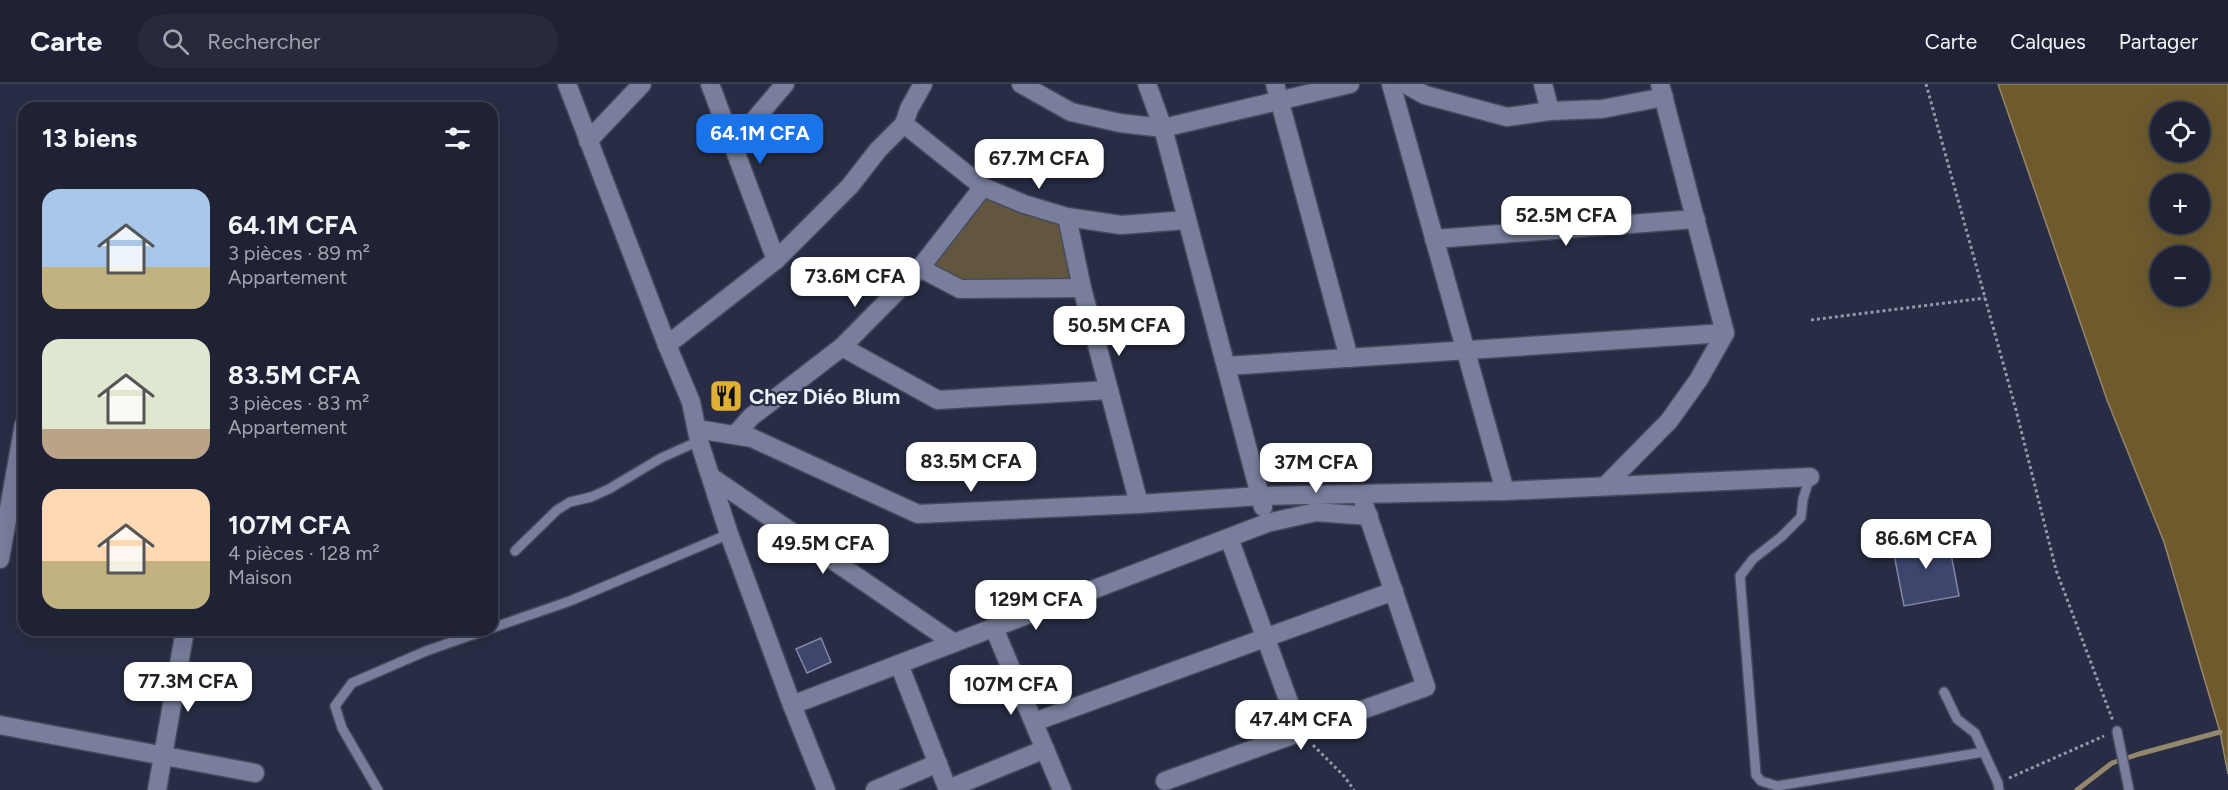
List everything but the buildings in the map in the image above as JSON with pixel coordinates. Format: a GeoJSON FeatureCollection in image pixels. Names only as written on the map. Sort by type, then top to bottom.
{"type":"FeatureCollection","features":[{"type":"Feature","properties":{"kind":"street"},"geometry":{"type":"LineString","coordinates":[[567,84],[691,402],[698,435],[729,534],[826,790]]}},
{"type":"Feature","properties":{"kind":"street"},"geometry":{"type":"LineString","coordinates":[[588,141],[642,84]]}},
{"type":"Feature","properties":{"kind":"street"},"geometry":{"type":"LineString","coordinates":[[710,84],[776,260]]}},
{"type":"Feature","properties":{"kind":"street"},"geometry":{"type":"LineString","coordinates":[[733,146],[785,84]]}},
{"type":"Feature","properties":{"kind":"street"},"geometry":{"type":"LineString","coordinates":[[667,345],[776,260],[850,186],[878,150],[904,124],[909,109],[923,84]]}},
{"type":"Feature","properties":{"kind":"street"},"geometry":{"type":"LineString","coordinates":[[1021,84],[1071,112],[1120,123],[1163,128],[1278,92],[1350,84]]}},
{"type":"Feature","properties":{"kind":"street"},"geometry":{"type":"LineString","coordinates":[[1147,84],[1163,128],[1267,523]]}},
{"type":"Feature","properties":{"kind":"street"},"geometry":{"type":"LineString","coordinates":[[1391,84],[1505,491]]}},
{"type":"Feature","properties":{"kind":"street"},"geometry":{"type":"LineString","coordinates":[[1405,84],[1425,95],[1507,117],[1550,111],[1602,109],[1662,91],[1725,333],[1700,379],[1670,421],[1605,486]]}},
{"type":"Feature","properties":{"kind":"street"},"geometry":{"type":"LineString","coordinates":[[1543,84],[1550,111]]}},
{"type":"Feature","properties":{"kind":"street"},"geometry":{"type":"LineString","coordinates":[[1278,92],[1349,358]]}},
{"type":"Feature","properties":{"kind":"street"},"geometry":{"type":"LineString","coordinates":[[904,124],[983,187],[1024,204],[1067,218],[1121,225],[1187,220]]}},
{"type":"Feature","properties":{"kind":"street"},"geometry":{"type":"LineString","coordinates":[[735,435],[751,417],[842,347],[920,268],[983,187]]}},
{"type":"Feature","properties":{"kind":"street"},"geometry":{"type":"LineString","coordinates":[[1067,218],[1082,288],[1139,504]]}},
{"type":"Feature","properties":{"kind":"street"},"geometry":{"type":"LineString","coordinates":[[1434,239],[1696,219]]}},
{"type":"Feature","properties":{"kind":"street"},"geometry":{"type":"LineString","coordinates":[[920,268],[960,289],[1082,288]]}},
{"type":"Feature","properties":{"kind":"street"},"geometry":{"type":"LineString","coordinates":[[1226,366],[1725,333]]}},
{"type":"Feature","properties":{"kind":"street"},"geometry":{"type":"LineString","coordinates":[[842,347],[938,400],[1109,390]]}},
{"type":"Feature","properties":{"kind":"street"},"geometry":{"type":"LineString","coordinates":[[698,435],[735,435],[752,438],[918,513],[1139,504],[1260,496],[1505,491],[1810,477]]}},
{"type":"Feature","properties":{"kind":"street"},"geometry":{"type":"LineString","coordinates":[[0,559],[10,518],[18,464]]}},
{"type":"Feature","properties":{"kind":"street"},"geometry":{"type":"LineString","coordinates":[[711,477],[954,643]]}},
{"type":"Feature","properties":{"kind":"street"},"geometry":{"type":"LineString","coordinates":[[1165,781],[1426,687],[1361,494]]}},
{"type":"Feature","properties":{"kind":"street"},"geometry":{"type":"LineString","coordinates":[[792,705],[1267,523],[1316,512],[1369,516]]}},
{"type":"Feature","properties":{"kind":"street"},"geometry":{"type":"LineString","coordinates":[[1229,538],[1300,732]]}},
{"type":"Feature","properties":{"kind":"street"},"geometry":{"type":"LineString","coordinates":[[1034,722],[1394,591]]}},
{"type":"Feature","properties":{"kind":"street"},"geometry":{"type":"LineString","coordinates":[[994,628],[1062,790]]}},
{"type":"Feature","properties":{"kind":"street"},"geometry":{"type":"LineString","coordinates":[[157,790],[184,636]]}},
{"type":"Feature","properties":{"kind":"street"},"geometry":{"type":"LineString","coordinates":[[899,664],[948,790],[1045,749]]}},
{"type":"Feature","properties":{"kind":"street"},"geometry":{"type":"LineString","coordinates":[[0,725],[255,773]]}},
{"type":"Feature","properties":{"kind":"street"},"geometry":{"type":"LineString","coordinates":[[875,790],[938,764]]}},
{"type":"Feature","properties":{"kind":"lane"},"geometry":{"type":"LineString","coordinates":[[515,551],[557,510],[570,502],[591,497],[609,489],[698,435]]}},
{"type":"Feature","properties":{"kind":"lane"},"geometry":{"type":"LineString","coordinates":[[1810,477],[1803,499],[1801,517],[1781,537],[1753,559],[1740,576],[1755,775],[1761,781],[1777,786],[1984,752]]}},
{"type":"Feature","properties":{"kind":"lane"},"geometry":{"type":"LineString","coordinates":[[498,626],[570,601],[729,534]]}},
{"type":"Feature","properties":{"kind":"lane"},"geometry":{"type":"LineString","coordinates":[[378,790],[342,728],[335,706],[352,683],[426,651],[469,636]]}},
{"type":"Feature","properties":{"kind":"lane"},"geometry":{"type":"LineString","coordinates":[[1944,692],[1957,719],[1976,733],[1998,786]]}},
{"type":"Feature","properties":{"kind":"lane"},"geometry":{"type":"LineString","coordinates":[[2117,731],[2129,790]]}},
{"type":"Feature","properties":{"kind":"path"},"geometry":{"type":"LineString","coordinates":[[1926,84],[2016,410],[2056,570],[2117,731],[1998,786]]}},
{"type":"Feature","properties":{"kind":"path"},"geometry":{"type":"LineString","coordinates":[[1811,320],[1985,298]]}},
{"type":"Feature","properties":{"kind":"path"},"geometry":{"type":"LineString","coordinates":[[1300,732],[1354,789]]}},
{"type":"Feature","properties":{"kind":"shaded area"},"geometry":{"type":"Polygon","coordinates":[[[1998,84],[2228,84],[2228,774],[2220,732],[2164,542],[2107,400],[1998,84]]]}},
{"type":"Feature","properties":{"kind":"shaded area"},"geometry":{"type":"Polygon","coordinates":[[[984,189],[1069,221],[1079,280],[961,285],[924,268],[984,189]]]}},
{"type":"Feature","properties":{"kind":"waterway"},"geometry":{"type":"LineString","coordinates":[[2077,790],[2112,763],[2220,732]]}},
{"type":"Feature","properties":{"kind":"place","name":"Chez Diéo Blum"},"geometry":{"type":"Point","coordinates":[726,396]}}]}
